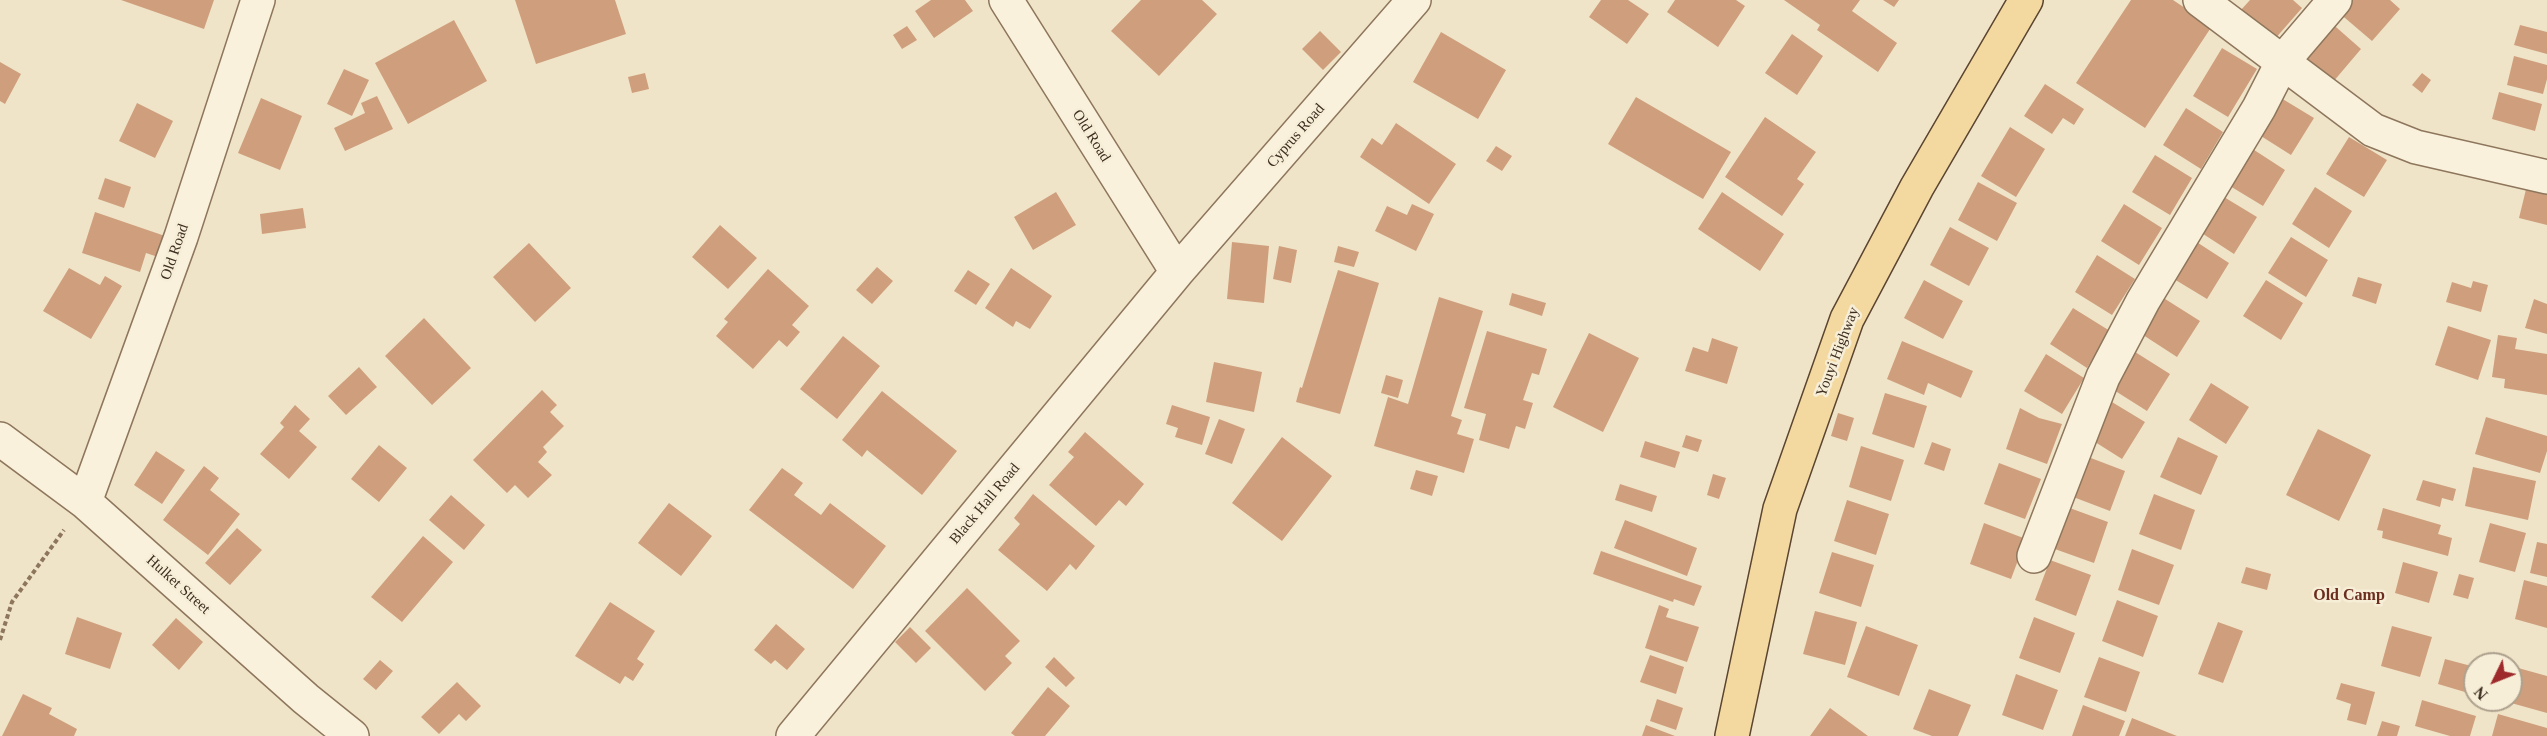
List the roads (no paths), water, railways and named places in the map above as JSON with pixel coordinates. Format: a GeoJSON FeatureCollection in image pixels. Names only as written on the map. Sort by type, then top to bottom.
{"type":"FeatureCollection","features":[{"type":"Feature","properties":{"kind":"main road","name":"Youyi Highway"},"geometry":{"type":"LineString","coordinates":[[1732,736],[1780,509],[1847,319],[1917,188],[2026,0]]}},
{"type":"Feature","properties":{"kind":"street","name":"Old Road"},"geometry":{"type":"LineString","coordinates":[[85,502],[182,237],[258,0]]}},
{"type":"Feature","properties":{"kind":"street","name":"Old Road"},"geometry":{"type":"LineString","coordinates":[[1006,0],[1177,272]]}},
{"type":"Feature","properties":{"kind":"street","name":"Cyprus Road"},"geometry":{"type":"LineString","coordinates":[[1177,272],[1414,0]]}},
{"type":"Feature","properties":{"kind":"street"},"geometry":{"type":"LineString","coordinates":[[2200,0],[2373,130],[2416,147],[2525,170],[2547,177]]}},
{"type":"Feature","properties":{"kind":"street"},"geometry":{"type":"LineString","coordinates":[[2034,555],[2103,377],[2143,301],[2259,108],[2283,61],[2335,0]]}},
{"type":"Feature","properties":{"kind":"street","name":"Black Hall Road"},"geometry":{"type":"LineString","coordinates":[[793,736],[1177,272]]}},
{"type":"Feature","properties":{"kind":"street","name":"Hulket Street"},"geometry":{"type":"LineString","coordinates":[[0,439],[85,502],[306,699],[352,736]]}},
{"type":"Feature","properties":{"kind":"district","name":"Old Camp"},"geometry":{"type":"Point","coordinates":[2349,596]}}]}
